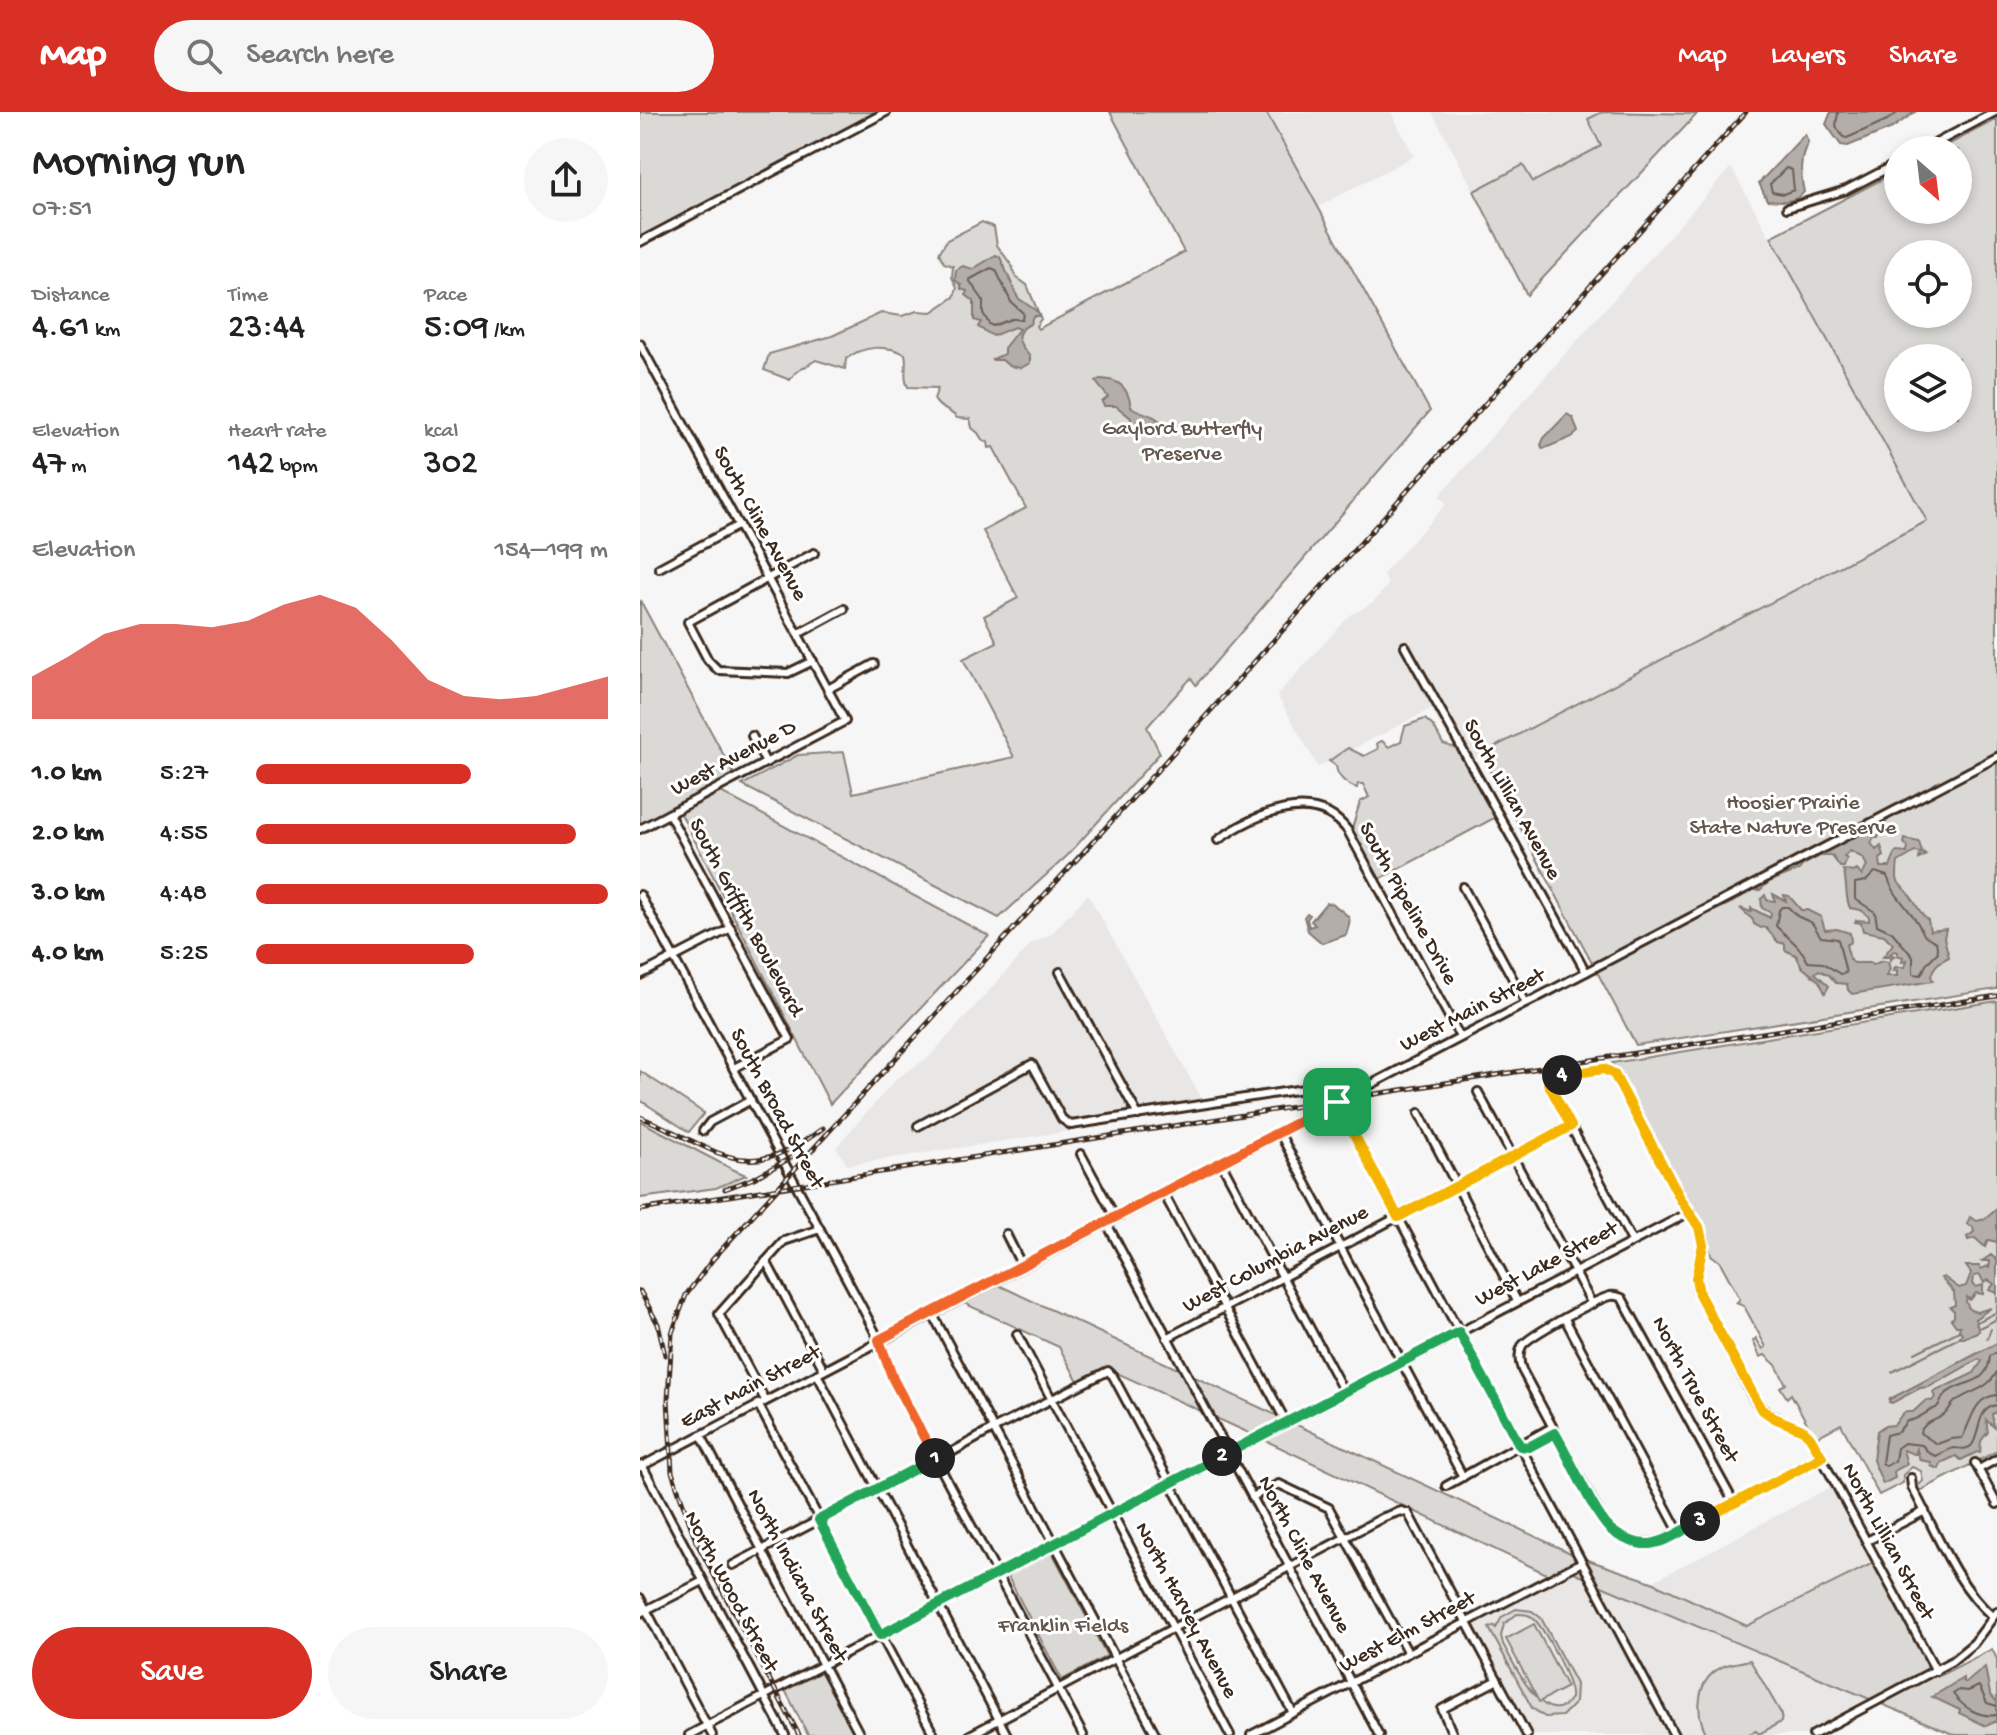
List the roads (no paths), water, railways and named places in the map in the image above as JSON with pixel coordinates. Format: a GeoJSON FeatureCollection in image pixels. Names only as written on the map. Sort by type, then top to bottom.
{"type":"FeatureCollection","features":[{"type":"Feature","properties":{"kind":"street"},"geometry":{"type":"LineString","coordinates":[[640,242],[886,112]]}},
{"type":"Feature","properties":{"kind":"street"},"geometry":{"type":"LineString","coordinates":[[1950,136],[1995,112]]}},
{"type":"Feature","properties":{"kind":"street"},"geometry":{"type":"LineString","coordinates":[[1787,208],[1846,190],[1884,170]]}},
{"type":"Feature","properties":{"kind":"street","name":"South Cline Avenue"},"geometry":{"type":"LineString","coordinates":[[640,344],[845,721]]}},
{"type":"Feature","properties":{"kind":"street"},"geometry":{"type":"LineString","coordinates":[[659,568],[739,525]]}},
{"type":"Feature","properties":{"kind":"street"},"geometry":{"type":"LineString","coordinates":[[813,661],[788,673],[718,670],[708,660],[688,622],[814,553]]}},
{"type":"Feature","properties":{"kind":"street"},"geometry":{"type":"LineString","coordinates":[[798,634],[844,609]]}},
{"type":"Feature","properties":{"kind":"street","name":"South Lillian Avenue"},"geometry":{"type":"LineString","coordinates":[[1405,646],[1586,972]]}},
{"type":"Feature","properties":{"kind":"street"},"geometry":{"type":"LineString","coordinates":[[828,689],[874,664]]}},
{"type":"Feature","properties":{"kind":"street","name":"West Avenue D"},"geometry":{"type":"LineString","coordinates":[[640,829],[845,721]]}},
{"type":"Feature","properties":{"kind":"street"},"geometry":{"type":"LineString","coordinates":[[752,736],[766,763]]}},
{"type":"Feature","properties":{"kind":"street","name":"West Main Street"},"geometry":{"type":"LineString","coordinates":[[879,1340],[1997,757]]}},
{"type":"Feature","properties":{"kind":"street","name":"South Pipeline Drive"},"geometry":{"type":"LineString","coordinates":[[1218,840],[1249,821],[1284,809],[1315,808],[1337,819],[1348,831],[1460,1037]]}},
{"type":"Feature","properties":{"kind":"street","name":"South Griffith Boulevard"},"geometry":{"type":"LineString","coordinates":[[669,814],[790,1039],[734,1068]]}},
{"type":"Feature","properties":{"kind":"street"},"geometry":{"type":"LineString","coordinates":[[1463,887],[1526,1003]]}},
{"type":"Feature","properties":{"kind":"street","name":"South Broad Street"},"geometry":{"type":"LineString","coordinates":[[640,895],[879,1340],[893,1379],[1083,1735]]}},
{"type":"Feature","properties":{"kind":"street"},"geometry":{"type":"LineString","coordinates":[[640,975],[731,928]]}},
{"type":"Feature","properties":{"kind":"street"},"geometry":{"type":"LineString","coordinates":[[1060,972],[1138,1115]]}},
{"type":"Feature","properties":{"kind":"street"},"geometry":{"type":"LineString","coordinates":[[918,1126],[1032,1064],[1066,1123],[1071,1125],[1357,1078],[1365,1087]]}},
{"type":"Feature","properties":{"kind":"street","name":"North Lillian Street"},"geometry":{"type":"LineString","coordinates":[[1571,1126],[1549,1086],[1549,1079],[1609,1070],[1699,1227],[1703,1241],[1696,1278],[1699,1294],[1755,1401],[1770,1416],[1806,1432],[1936,1671]]}},
{"type":"Feature","properties":{"kind":"street"},"geometry":{"type":"LineString","coordinates":[[1478,1092],[1592,1304],[1529,1338],[1520,1353],[1522,1370],[1602,1519],[1614,1532],[1636,1542],[1650,1544],[1822,1457]]}},
{"type":"Feature","properties":{"kind":"street"},"geometry":{"type":"LineString","coordinates":[[703,1131],[710,1122],[751,1100]]}},
{"type":"Feature","properties":{"kind":"street"},"geometry":{"type":"LineString","coordinates":[[1337,1102],[1674,1735]]}},
{"type":"Feature","properties":{"kind":"street"},"geometry":{"type":"LineString","coordinates":[[1419,1113],[1517,1301]]}},
{"type":"Feature","properties":{"kind":"street"},"geometry":{"type":"LineString","coordinates":[[1571,1126],[1632,1241]]}},
{"type":"Feature","properties":{"kind":"street","name":"West Columbia Avenue"},"geometry":{"type":"LineString","coordinates":[[1167,1338],[1571,1126]]}},
{"type":"Feature","properties":{"kind":"street"},"geometry":{"type":"LineString","coordinates":[[1279,1132],[1463,1477]]}},
{"type":"Feature","properties":{"kind":"street"},"geometry":{"type":"LineString","coordinates":[[1081,1154],[1115,1217]]}},
{"type":"Feature","properties":{"kind":"street"},"geometry":{"type":"LineString","coordinates":[[1221,1162],[1344,1392]]}},
{"type":"Feature","properties":{"kind":"street"},"geometry":{"type":"LineString","coordinates":[[1163,1192],[1286,1422]]}},
{"type":"Feature","properties":{"kind":"street","name":"West Lake Street"},"geometry":{"type":"LineString","coordinates":[[689,1735],[1690,1212]]}},
{"type":"Feature","properties":{"kind":"street","name":"North Cline Avenue"},"geometry":{"type":"LineString","coordinates":[[1106,1222],[1379,1735]]}},
{"type":"Feature","properties":{"kind":"street"},"geometry":{"type":"LineString","coordinates":[[820,1229],[785,1240],[719,1314],[819,1520],[934,1735]]}},
{"type":"Feature","properties":{"kind":"street"},"geometry":{"type":"LineString","coordinates":[[1006,1234],[1022,1266]]}},
{"type":"Feature","properties":{"kind":"street"},"geometry":{"type":"LineString","coordinates":[[766,1261],[877,1489],[1007,1735]]}},
{"type":"Feature","properties":{"kind":"street","name":"North True Street"},"geometry":{"type":"LineString","coordinates":[[1592,1304],[1611,1296],[1620,1296],[1627,1303],[1734,1503]]}},
{"type":"Feature","properties":{"kind":"street"},"geometry":{"type":"LineString","coordinates":[[932,1313],[1156,1735]]}},
{"type":"Feature","properties":{"kind":"street"},"geometry":{"type":"LineString","coordinates":[[1565,1319],[1679,1532]]}},
{"type":"Feature","properties":{"kind":"street","name":"North Harvey Avenue"},"geometry":{"type":"LineString","coordinates":[[1017,1334],[1230,1735]]}},
{"type":"Feature","properties":{"kind":"street","name":"East Main Street"},"geometry":{"type":"LineString","coordinates":[[641,1466],[879,1340]]}},
{"type":"Feature","properties":{"kind":"street"},"geometry":{"type":"LineString","coordinates":[[733,1565],[905,1473],[943,1457],[1101,1372],[1109,1371],[1293,1713]]}},
{"type":"Feature","properties":{"kind":"street"},"geometry":{"type":"LineString","coordinates":[[1446,1486],[1525,1441],[1554,1430]]}},
{"type":"Feature","properties":{"kind":"street","name":"North Indiana Street"},"geometry":{"type":"LineString","coordinates":[[701,1435],[860,1735]]}},
{"type":"Feature","properties":{"kind":"street"},"geometry":{"type":"LineString","coordinates":[[1997,1459],[1977,1466],[1997,1504]]}},
{"type":"Feature","properties":{"kind":"street","name":"North Wood Street"},"geometry":{"type":"LineString","coordinates":[[641,1466],[785,1735]]}},
{"type":"Feature","properties":{"kind":"street"},"geometry":{"type":"LineString","coordinates":[[1813,1735],[1936,1671],[1969,1648],[1995,1614],[1968,1591],[1912,1487],[1911,1478]]}},
{"type":"Feature","properties":{"kind":"street"},"geometry":{"type":"LineString","coordinates":[[1252,1497],[1277,1484],[1328,1506],[1408,1653]]}},
{"type":"Feature","properties":{"kind":"street"},"geometry":{"type":"LineString","coordinates":[[970,1735],[1392,1513],[1404,1511],[1408,1513],[1527,1735]]}},
{"type":"Feature","properties":{"kind":"street"},"geometry":{"type":"LineString","coordinates":[[1867,1541],[1925,1511]]}},
{"type":"Feature","properties":{"kind":"street","name":"West Elm Street"},"geometry":{"type":"LineString","coordinates":[[1251,1735],[1582,1562]]}},
{"type":"Feature","properties":{"kind":"street"},"geometry":{"type":"LineString","coordinates":[[643,1612],[703,1581]]}},
{"type":"Feature","properties":{"kind":"street"},"geometry":{"type":"LineString","coordinates":[[640,1598],[643,1612],[712,1735]]}},
{"type":"Feature","properties":{"kind":"street"},"geometry":{"type":"LineString","coordinates":[[1453,1735],[1442,1711],[1498,1680]]}},
{"type":"Feature","properties":{"kind":"water"},"geometry":{"type":"Polygon","coordinates":[[[1831,112],[1915,112],[1892,128],[1848,146],[1841,145],[1826,124],[1831,112]]]}},
{"type":"Feature","properties":{"kind":"water"},"geometry":{"type":"Polygon","coordinates":[[[1805,134],[1808,142],[1801,167],[1804,192],[1792,200],[1767,200],[1759,183],[1805,134]]]}},
{"type":"Feature","properties":{"kind":"water"},"geometry":{"type":"Polygon","coordinates":[[[996,255],[1000,257],[1018,298],[1039,316],[1033,316],[1030,324],[1020,332],[1020,343],[1030,357],[1030,363],[1021,368],[1009,366],[1002,360],[991,360],[1004,354],[1004,348],[1019,329],[1014,327],[993,336],[978,327],[981,322],[974,320],[974,301],[955,280],[956,270],[963,266],[973,269],[996,255]]]}},
{"type":"Feature","properties":{"kind":"water"},"geometry":{"type":"Polygon","coordinates":[[[1100,379],[1122,386],[1131,407],[1154,417],[1166,427],[1155,422],[1148,428],[1141,428],[1140,433],[1137,427],[1133,427],[1130,433],[1126,426],[1131,423],[1131,418],[1116,406],[1104,406],[1102,402],[1108,397],[1096,382],[1100,379]]]}},
{"type":"Feature","properties":{"kind":"water"},"geometry":{"type":"Polygon","coordinates":[[[1567,414],[1573,418],[1578,432],[1543,449],[1544,438],[1567,414]]]}},
{"type":"Feature","properties":{"kind":"water"},"geometry":{"type":"Polygon","coordinates":[[[1941,790],[1890,818],[1878,838],[1871,843],[1876,850],[1881,846],[1884,856],[1880,859],[1881,867],[1890,867],[1896,852],[1907,853],[1905,839],[1919,842],[1922,853],[1926,855],[1919,859],[1920,853],[1915,852],[1898,862],[1897,876],[1898,882],[1928,920],[1930,931],[1946,929],[1944,938],[1949,957],[1935,966],[1931,976],[1933,981],[1852,994],[1847,984],[1836,983],[1819,970],[1815,973],[1829,986],[1825,993],[1819,981],[1802,967],[1796,955],[1785,950],[1785,944],[1778,942],[1765,927],[1754,924],[1740,908],[1751,912],[1751,908],[1770,918],[1771,913],[1762,908],[1761,899],[1765,895],[1767,900],[1775,901],[1773,894],[1786,901],[1784,895],[1789,896],[1801,910],[1821,917],[1825,930],[1837,929],[1850,933],[1851,942],[1846,945],[1850,960],[1854,963],[1872,965],[1888,962],[1890,969],[1886,976],[1897,976],[1897,970],[1893,971],[1895,967],[1905,967],[1907,960],[1902,962],[1903,957],[1894,951],[1890,954],[1895,956],[1890,960],[1890,957],[1883,957],[1893,944],[1884,935],[1863,931],[1861,923],[1855,922],[1869,921],[1869,917],[1861,910],[1850,908],[1843,870],[1857,870],[1862,876],[1867,866],[1863,858],[1850,851],[1844,857],[1847,859],[1844,867],[1840,867],[1832,856],[1820,856],[1799,870],[1769,882],[1760,890],[1752,890],[1661,936],[1941,790]]]}},
{"type":"Feature","properties":{"kind":"water"},"geometry":{"type":"Polygon","coordinates":[[[1326,903],[1333,904],[1346,914],[1350,922],[1346,935],[1322,943],[1308,931],[1304,917],[1307,913],[1310,915],[1307,919],[1309,927],[1315,925],[1311,921],[1326,903]]]}},
{"type":"Feature","properties":{"kind":"water"},"geometry":{"type":"Polygon","coordinates":[[[1997,1209],[1997,1242],[1988,1240],[1985,1247],[1975,1238],[1968,1240],[1967,1237],[1974,1232],[1973,1227],[1967,1224],[1970,1217],[1977,1221],[1985,1219],[1997,1209]]]}},
{"type":"Feature","properties":{"kind":"water"},"geometry":{"type":"Polygon","coordinates":[[[1991,1255],[1997,1260],[1997,1293],[1989,1290],[1994,1284],[1988,1280],[1984,1283],[1980,1275],[1974,1276],[1973,1284],[1976,1287],[1983,1285],[1983,1294],[1976,1293],[1970,1300],[1967,1297],[1970,1310],[1977,1312],[1991,1308],[1975,1319],[1979,1331],[1959,1338],[1962,1333],[1960,1326],[1956,1326],[1951,1319],[1954,1317],[1950,1307],[1955,1305],[1954,1292],[1941,1278],[1959,1288],[1966,1286],[1971,1273],[1966,1266],[1979,1266],[1981,1269],[1988,1266],[1989,1269],[1990,1261],[1982,1261],[1991,1255]]]}},
{"type":"Feature","properties":{"kind":"water"},"geometry":{"type":"Polygon","coordinates":[[[1997,1343],[1997,1412],[1992,1414],[1994,1427],[1986,1420],[1988,1432],[1981,1441],[1980,1453],[1961,1460],[1956,1456],[1941,1463],[1939,1469],[1931,1466],[1931,1462],[1920,1460],[1916,1447],[1916,1454],[1903,1450],[1907,1464],[1894,1471],[1895,1478],[1883,1484],[1873,1460],[1877,1431],[1894,1425],[1903,1414],[1913,1412],[1926,1400],[1932,1401],[1935,1397],[1933,1393],[1938,1390],[1974,1373],[1982,1361],[1979,1359],[1929,1387],[1920,1388],[1892,1403],[1890,1399],[1997,1343]]]}},
{"type":"Feature","properties":{"kind":"water"},"geometry":{"type":"Polygon","coordinates":[[[1985,1667],[1990,1694],[1997,1702],[1997,1721],[1986,1726],[1932,1697],[1963,1678],[1966,1683],[1985,1667]]]}},
{"type":"Feature","properties":{"kind":"waterway"},"geometry":{"type":"LineString","coordinates":[[1977,1322],[1997,1312]]}},
{"type":"Feature","properties":{"kind":"waterway"},"geometry":{"type":"LineString","coordinates":[[1979,1328],[1995,1320],[1997,1314]]}},
{"type":"Feature","properties":{"kind":"waterway"},"geometry":{"type":"LineString","coordinates":[[1987,1339],[1991,1329]]}},
{"type":"Feature","properties":{"kind":"waterway"},"geometry":{"type":"LineString","coordinates":[[1915,1353],[1959,1331]]}},
{"type":"Feature","properties":{"kind":"waterway"},"geometry":{"type":"LineString","coordinates":[[1892,1372],[1959,1338]]}},
{"type":"Feature","properties":{"kind":"railway"},"geometry":{"type":"LineString","coordinates":[[799,1735],[696,1541],[672,1472],[668,1399],[672,1333],[686,1295],[713,1259],[1129,802],[1746,112]]}},
{"type":"Feature","properties":{"kind":"railway"},"geometry":{"type":"LineString","coordinates":[[640,1210],[1997,996]]}},
{"type":"Feature","properties":{"kind":"railway"},"geometry":{"type":"LineString","coordinates":[[640,1117],[710,1150],[730,1157],[750,1159],[771,1157],[795,1147],[823,1128]]}},
{"type":"Feature","properties":{"kind":"railway"},"geometry":{"type":"LineString","coordinates":[[725,1189],[754,1178],[794,1156]]}},
{"type":"Feature","properties":{"kind":"railway"},"geometry":{"type":"LineString","coordinates":[[640,1291],[658,1324],[665,1355]]}},
{"type":"Feature","properties":{"kind":"park label","name":"Gaylord Butterfly Preserve"},"geometry":{"type":"Point","coordinates":[1182,442]}},
{"type":"Feature","properties":{"kind":"park label","name":"Hoosier Prairie State Nature Preserve"},"geometry":{"type":"Point","coordinates":[1793,816]}},
{"type":"Feature","properties":{"kind":"park label","name":"Franklin Fields"},"geometry":{"type":"Point","coordinates":[1063,1627]}}]}
